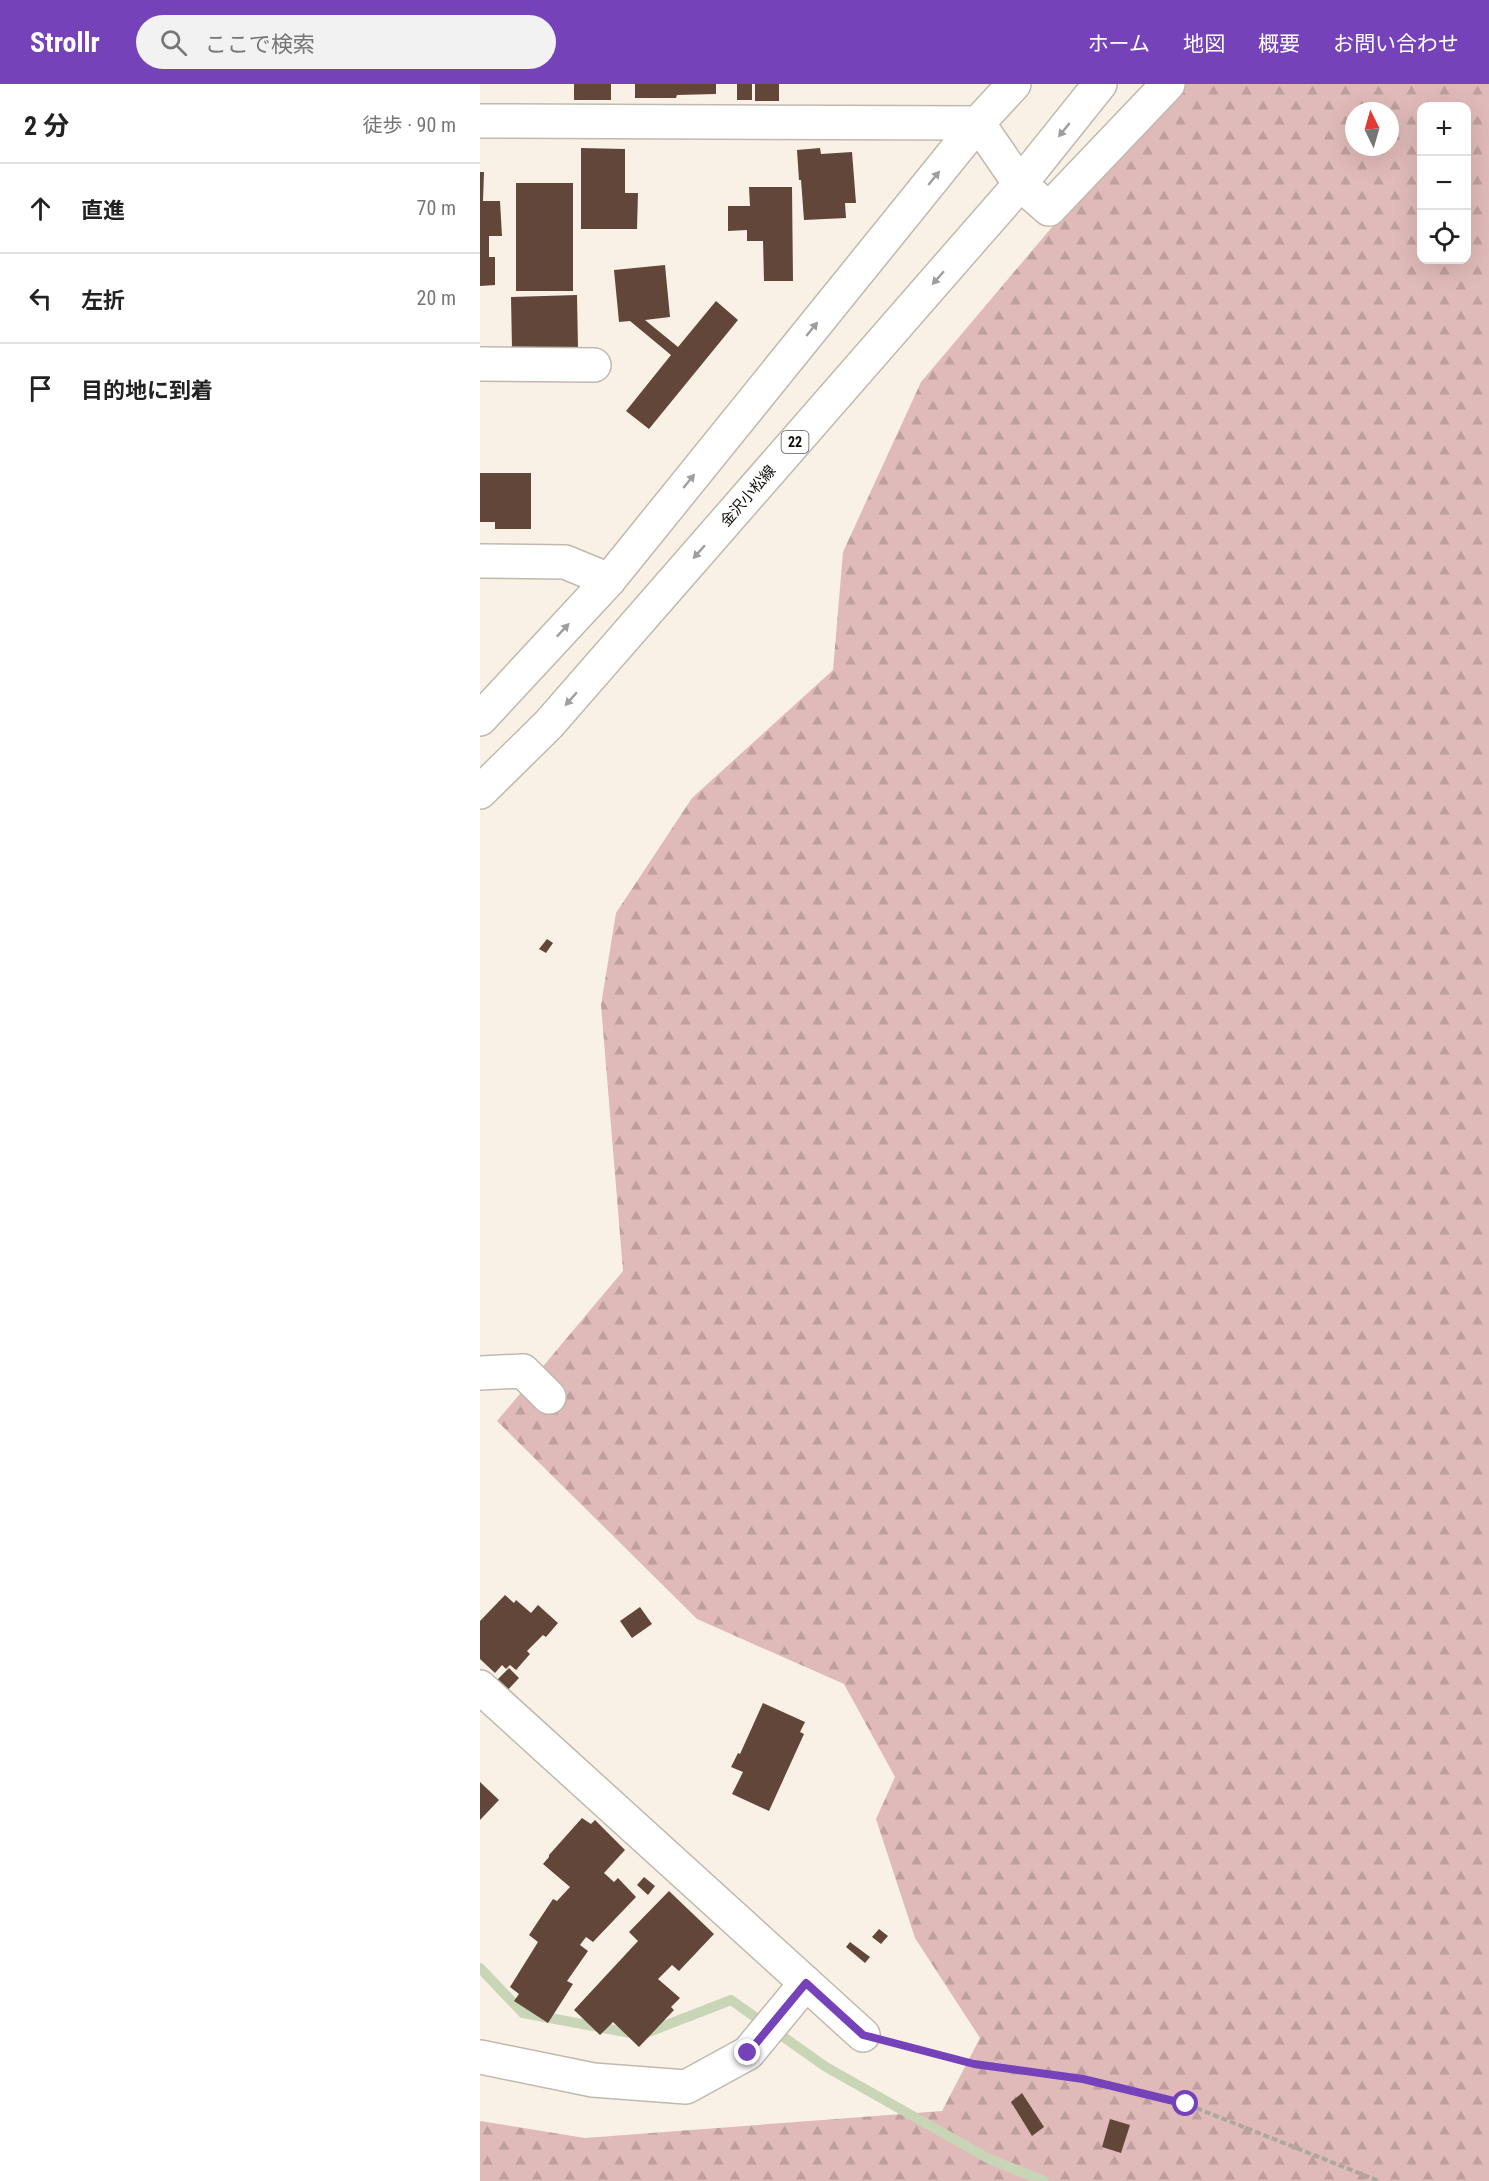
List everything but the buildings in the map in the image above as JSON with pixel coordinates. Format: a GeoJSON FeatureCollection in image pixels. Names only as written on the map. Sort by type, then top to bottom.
{"type":"FeatureCollection","features":[{"type":"Feature","properties":{"kind":"street"},"geometry":{"type":"LineString","coordinates":[[480,718],[609,580],[978,123],[1014,84]]}},
{"type":"Feature","properties":{"kind":"street","name":"金沢小松線"},"geometry":{"type":"LineString","coordinates":[[480,792],[549,724],[1020,184],[1100,84]]}},
{"type":"Feature","properties":{"kind":"street"},"geometry":{"type":"LineString","coordinates":[[978,123],[1020,184],[1049,209],[1168,84]]}},
{"type":"Feature","properties":{"kind":"street"},"geometry":{"type":"LineString","coordinates":[[480,121],[978,123]]}},
{"type":"Feature","properties":{"kind":"street"},"geometry":{"type":"LineString","coordinates":[[480,364],[594,365]]}},
{"type":"Feature","properties":{"kind":"street"},"geometry":{"type":"LineString","coordinates":[[480,561],[565,562],[609,580]]}},
{"type":"Feature","properties":{"kind":"street"},"geometry":{"type":"LineString","coordinates":[[480,1373],[523,1371],[549,1397]]}},
{"type":"Feature","properties":{"kind":"street"},"geometry":{"type":"LineString","coordinates":[[480,1687],[863,2035]]}},
{"type":"Feature","properties":{"kind":"street"},"geometry":{"type":"LineString","coordinates":[[480,2057],[593,2080],[686,2087],[748,2053],[806,1983]]}},
{"type":"Feature","properties":{"kind":"path"},"geometry":{"type":"LineString","coordinates":[[863,2035],[974,2064],[1083,2079],[1186,2104],[1379,2181]]}},
{"type":"Feature","properties":{"kind":"green space"},"geometry":{"type":"Polygon","coordinates":[[[1173,84],[1489,84],[1489,2181],[480,2181],[480,2121],[585,2138],[942,2111],[980,2038],[915,1938],[876,1819],[895,1777],[844,1684],[697,1619],[497,1421],[623,1271],[601,1005],[616,913],[692,798],[833,670],[843,552],[921,382],[1173,84]]]}},
{"type":"Feature","properties":{"kind":"waterway"},"geometry":{"type":"LineString","coordinates":[[480,1968],[523,2013],[641,2035],[731,2000],[826,2067],[989,2159],[1044,2181]]}},
{"type":"Feature","properties":{"kind":"route"},"geometry":{"type":"LineString","coordinates":[[748,2053],[806,1983],[863,2035],[974,2064],[1083,2079],[1186,2104]]}}]}
